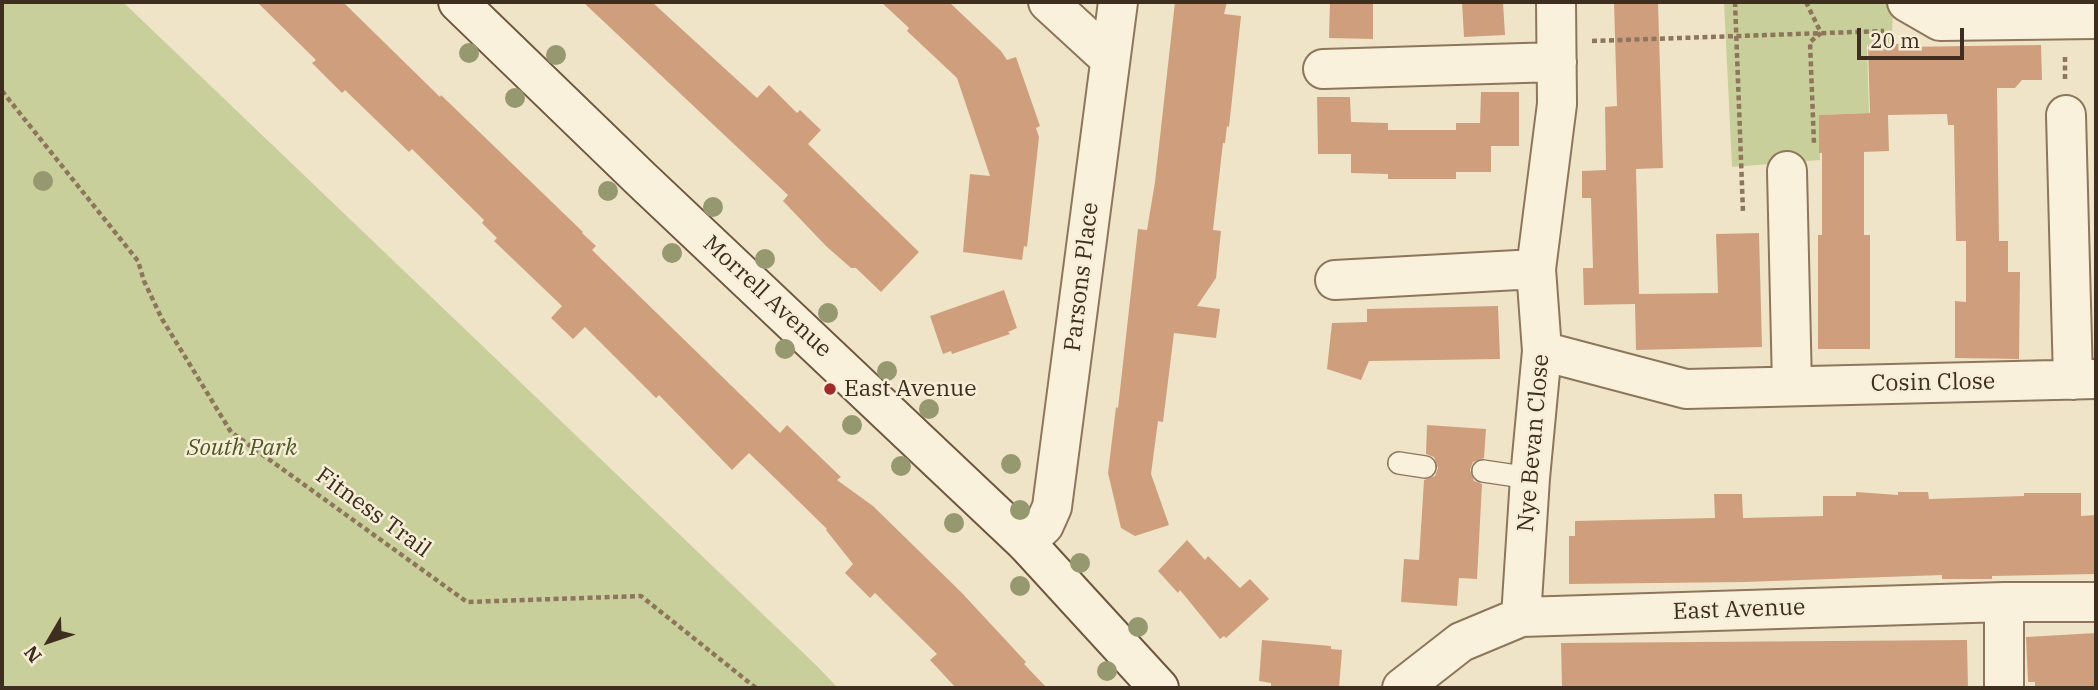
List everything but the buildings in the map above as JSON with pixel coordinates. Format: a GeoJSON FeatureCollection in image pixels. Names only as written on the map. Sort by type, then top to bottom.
{"type":"FeatureCollection","features":[{"type":"Feature","properties":{"kind":"street","name":"Morrell Avenue"},"geometry":{"type":"LineString","coordinates":[[458,2],[1026,543],[1159,688]]}},
{"type":"Feature","properties":{"kind":"street"},"geometry":{"type":"LineString","coordinates":[[1048,2],[1110,59]]}},
{"type":"Feature","properties":{"kind":"street","name":"Parsons Place"},"geometry":{"type":"LineString","coordinates":[[1026,543],[1044,525],[1052,508],[1118,2]]}},
{"type":"Feature","properties":{"kind":"street","name":"Nye Bevan Close"},"geometry":{"type":"LineString","coordinates":[[1521,617],[1542,351],[1536,269],[1557,104],[1556,2]]}},
{"type":"Feature","properties":{"kind":"street"},"geometry":{"type":"LineString","coordinates":[[1907,2],[1940,21],[2080,19]]}},
{"type":"Feature","properties":{"kind":"street"},"geometry":{"type":"LineString","coordinates":[[1323,69],[1557,62]]}},
{"type":"Feature","properties":{"kind":"street","name":"Cosin Close"},"geometry":{"type":"LineString","coordinates":[[1542,351],[1686,389],[2085,379],[2066,115]]}},
{"type":"Feature","properties":{"kind":"street"},"geometry":{"type":"LineString","coordinates":[[1787,171],[1792,386]]}},
{"type":"Feature","properties":{"kind":"street"},"geometry":{"type":"LineString","coordinates":[[1335,280],[1536,269]]}},
{"type":"Feature","properties":{"kind":"street"},"geometry":{"type":"LineString","coordinates":[[2004,601],[2004,688]]}},
{"type":"Feature","properties":{"kind":"street","name":"East Avenue"},"geometry":{"type":"LineString","coordinates":[[1402,688],[1461,642],[1521,617],[2004,601],[2096,602]]}},
{"type":"Feature","properties":{"kind":"lane"},"geometry":{"type":"LineString","coordinates":[[1399,463],[1425,467]]}},
{"type":"Feature","properties":{"kind":"lane"},"geometry":{"type":"LineString","coordinates":[[1483,471],[1530,478]]}},
{"type":"Feature","properties":{"kind":"path"},"geometry":{"type":"LineString","coordinates":[[1735,2],[1743,212]]}},
{"type":"Feature","properties":{"kind":"path"},"geometry":{"type":"LineString","coordinates":[[1806,2],[1821,33]]}},
{"type":"Feature","properties":{"kind":"path"},"geometry":{"type":"LineString","coordinates":[[2066,115],[2080,19]]}},
{"type":"Feature","properties":{"kind":"path"},"geometry":{"type":"LineString","coordinates":[[1611,40],[1892,30],[1940,21]]}},
{"type":"Feature","properties":{"kind":"path"},"geometry":{"type":"LineString","coordinates":[[1787,171],[1814,156],[1810,42],[1821,33]]}},
{"type":"Feature","properties":{"kind":"path","name":"Fitness Trail"},"geometry":{"type":"LineString","coordinates":[[2,91],[138,261],[144,281],[162,319],[231,432],[467,602],[641,596],[756,688]]}},
{"type":"Feature","properties":{"kind":"green space","name":"South Park"},"geometry":{"type":"Polygon","coordinates":[[[2,2],[123,2],[838,688],[2,688],[2,2]]]}},
{"type":"Feature","properties":{"kind":"green space"},"geometry":{"type":"Polygon","coordinates":[[[1724,2],[1893,2],[1892,43],[1867,45],[1869,113],[1819,115],[1820,160],[1732,167],[1724,2]]]}},
{"type":"Feature","properties":{"kind":"place","name":"East Avenue"},"geometry":{"type":"Point","coordinates":[830,389]}}]}
